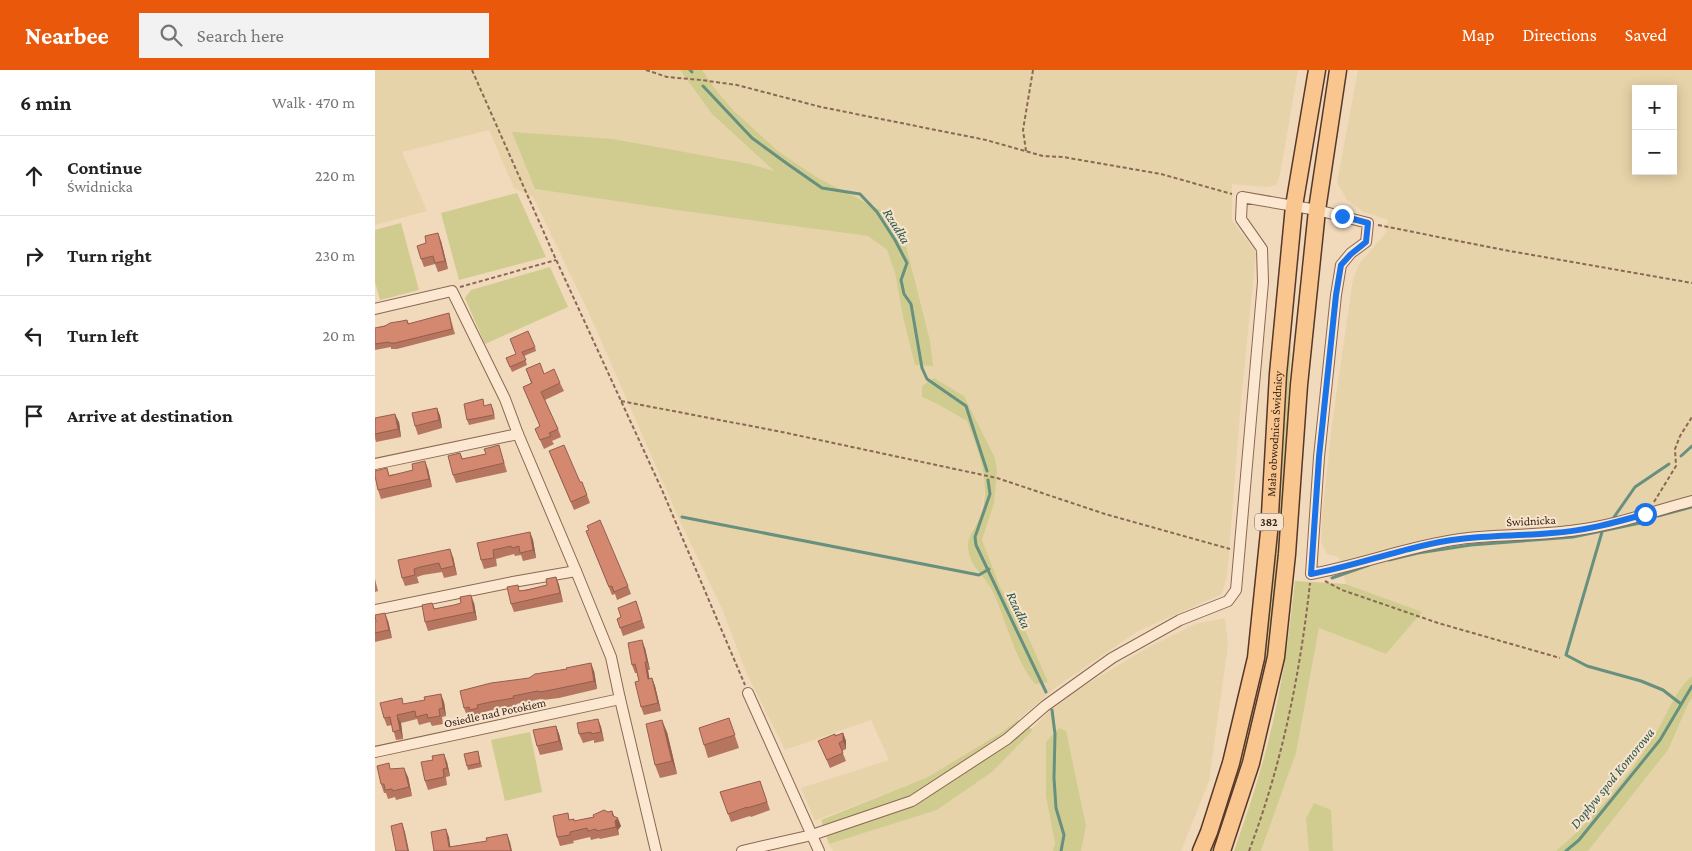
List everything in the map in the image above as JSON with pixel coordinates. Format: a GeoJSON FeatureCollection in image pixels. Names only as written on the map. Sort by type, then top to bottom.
{"type":"FeatureCollection","features":[{"type":"Feature","properties":{"kind":"main road","name":"Mała obwodnica Świdnicy"},"geometry":{"type":"LineString","coordinates":[[1201,851],[1231,763],[1255,658],[1269,532],[1278,374],[1294,206],[1317,70]]}},
{"type":"Feature","properties":{"kind":"main road","name":"Mała obwodnica Świdnicy"},"geometry":{"type":"LineString","coordinates":[[1222,851],[1251,763],[1276,657],[1287,554],[1299,385],[1317,210],[1338,70]]}},
{"type":"Feature","properties":{"kind":"street"},"geometry":{"type":"LineString","coordinates":[[742,851],[812,834],[912,801],[1007,739],[1045,706],[1112,658],[1180,620],[1228,601],[1236,590],[1263,282],[1263,249],[1241,219],[1242,197],[1317,210],[1368,223],[1366,242],[1341,265],[1336,295],[1319,457],[1311,574]]}},
{"type":"Feature","properties":{"kind":"street"},"geometry":{"type":"LineString","coordinates":[[375,309],[452,291],[505,399],[611,657],[656,851]]}},
{"type":"Feature","properties":{"kind":"street"},"geometry":{"type":"LineString","coordinates":[[375,464],[518,434]]}},
{"type":"Feature","properties":{"kind":"street","name":"Świdnicka"},"geometry":{"type":"LineString","coordinates":[[1311,574],[1335,570],[1422,546],[1460,539],[1577,530],[1609,525],[1692,501]]}},
{"type":"Feature","properties":{"kind":"street"},"geometry":{"type":"LineString","coordinates":[[375,610],[576,571]]}},
{"type":"Feature","properties":{"kind":"street"},"geometry":{"type":"LineString","coordinates":[[749,693],[819,851]]}},
{"type":"Feature","properties":{"kind":"street","name":"Osiedle nad Potokiem"},"geometry":{"type":"LineString","coordinates":[[375,752],[620,699]]}},
{"type":"Feature","properties":{"kind":"path"},"geometry":{"type":"LineString","coordinates":[[472,70],[556,260],[662,490],[749,693]]}},
{"type":"Feature","properties":{"kind":"path"},"geometry":{"type":"LineString","coordinates":[[646,70],[667,77],[737,85],[821,107],[986,140],[1043,156],[1063,156],[1161,174],[1242,197]]}},
{"type":"Feature","properties":{"kind":"path"},"geometry":{"type":"LineString","coordinates":[[1026,152],[1023,130],[1033,70]]}},
{"type":"Feature","properties":{"kind":"path"},"geometry":{"type":"LineString","coordinates":[[1368,223],[1514,252],[1692,283]]}},
{"type":"Feature","properties":{"kind":"path"},"geometry":{"type":"LineString","coordinates":[[452,291],[463,285],[556,260]]}},
{"type":"Feature","properties":{"kind":"path"},"geometry":{"type":"LineString","coordinates":[[620,401],[782,432],[997,478],[1033,491],[1158,529],[1232,549],[1240,549]]}},
{"type":"Feature","properties":{"kind":"path"},"geometry":{"type":"LineString","coordinates":[[1645,514],[1676,466],[1675,449],[1680,436],[1692,417]]}},
{"type":"Feature","properties":{"kind":"path"},"geometry":{"type":"LineString","coordinates":[[1249,851],[1263,814],[1283,748],[1303,646],[1311,574],[1342,590],[1438,623],[1560,658]]}},
{"type":"Feature","properties":{"kind":"shaded area"},"geometry":{"type":"Polygon","coordinates":[[[375,70],[680,70],[712,114],[775,172],[750,164],[535,189],[868,236],[887,250],[895,273],[903,317],[912,273],[904,238],[779,152],[733,110],[702,70],[1298,70],[1280,175],[1276,185],[1267,187],[1232,184],[1232,220],[1256,253],[1241,401],[1227,577],[1222,594],[1138,631],[1056,687],[1002,732],[928,777],[815,821],[801,788],[889,760],[871,720],[785,750],[746,672],[723,611],[679,519],[588,311],[533,197],[514,188],[489,130],[402,152],[427,211],[375,225],[375,70]],[[964,396],[935,401],[967,421],[979,454],[986,484],[980,516],[972,529],[969,546],[982,540],[997,471],[995,458],[964,396]]]}},
{"type":"Feature","properties":{"kind":"shaded area"},"geometry":{"type":"Polygon","coordinates":[[[680,70],[702,70],[733,110],[779,152],[818,178],[890,215],[904,238],[930,341],[933,366],[915,365],[903,317],[895,273],[887,250],[868,236],[535,189],[512,132],[613,139],[750,164],[774,171],[712,114],[680,70]]]}},
{"type":"Feature","properties":{"kind":"shaded area"},"geometry":{"type":"Polygon","coordinates":[[[1358,70],[1692,70],[1692,676],[1673,702],[1652,740],[1613,792],[1566,843],[1556,851],[1261,851],[1296,753],[1319,628],[1386,654],[1421,612],[1346,584],[1339,557],[1327,554],[1321,542],[1332,424],[1353,279],[1360,263],[1385,234],[1388,220],[1364,212],[1347,200],[1337,182],[1358,70]]]}},
{"type":"Feature","properties":{"kind":"shaded area"},"geometry":{"type":"Polygon","coordinates":[[[517,193],[546,257],[459,280],[441,213],[517,193]]]}},
{"type":"Feature","properties":{"kind":"shaded area"},"geometry":{"type":"Polygon","coordinates":[[[401,223],[419,290],[380,300],[375,282],[375,230],[401,223]]]}},
{"type":"Feature","properties":{"kind":"shaded area"},"geometry":{"type":"Polygon","coordinates":[[[550,267],[568,307],[485,344],[465,298],[471,290],[550,267]]]}},
{"type":"Feature","properties":{"kind":"shaded area"},"geometry":{"type":"Polygon","coordinates":[[[1288,345],[1291,346],[1284,492],[1276,602],[1267,665],[1255,719],[1216,851],[1208,851],[1244,739],[1288,345]]]}},
{"type":"Feature","properties":{"kind":"shaded area"},"geometry":{"type":"Polygon","coordinates":[[[934,378],[964,396],[995,458],[997,471],[994,503],[982,540],[1000,587],[1018,614],[1048,682],[1035,684],[1021,663],[992,590],[971,561],[968,544],[984,504],[985,480],[967,421],[922,397],[922,386],[934,378]]]}},
{"type":"Feature","properties":{"kind":"shaded area"},"geometry":{"type":"Polygon","coordinates":[[[1295,581],[1346,584],[1422,612],[1386,654],[1319,628],[1296,753],[1261,851],[1234,851],[1257,783],[1279,696],[1295,581]]]}},
{"type":"Feature","properties":{"kind":"shaded area"},"geometry":{"type":"Polygon","coordinates":[[[1225,618],[1228,645],[1209,781],[1181,851],[833,851],[829,844],[937,810],[992,772],[1046,714],[1079,689],[1145,649],[1195,624],[1225,618]]]}},
{"type":"Feature","properties":{"kind":"shaded area"},"geometry":{"type":"Polygon","coordinates":[[[1692,676],[1692,699],[1668,750],[1588,851],[1556,851],[1595,813],[1631,769],[1656,733],[1674,698],[1692,676]]]}},
{"type":"Feature","properties":{"kind":"shaded area"},"geometry":{"type":"Polygon","coordinates":[[[1692,699],[1692,851],[1588,851],[1668,750],[1692,699]]]}},
{"type":"Feature","properties":{"kind":"shaded area"},"geometry":{"type":"Polygon","coordinates":[[[1018,720],[1033,730],[992,772],[937,810],[829,844],[821,820],[928,777],[1002,732],[1018,720]]]}},
{"type":"Feature","properties":{"kind":"shaded area"},"geometry":{"type":"Polygon","coordinates":[[[1059,728],[1066,731],[1086,826],[1081,851],[1053,851],[1055,843],[1046,796],[1046,742],[1059,728]]]}},
{"type":"Feature","properties":{"kind":"shaded area"},"geometry":{"type":"Polygon","coordinates":[[[530,732],[542,792],[505,801],[491,740],[530,732]]]}},
{"type":"Feature","properties":{"kind":"shaded area"},"geometry":{"type":"Polygon","coordinates":[[[1314,803],[1331,810],[1333,851],[1309,851],[1306,819],[1314,803]]]}},
{"type":"Feature","properties":{"kind":"building"},"geometry":{"type":"Polygon","coordinates":[[[438,233],[445,261],[435,263],[433,256],[421,259],[417,246],[426,243],[425,236],[438,233]]]}},
{"type":"Feature","properties":{"kind":"building"},"geometry":{"type":"Polygon","coordinates":[[[449,313],[452,329],[395,343],[375,344],[375,328],[407,320],[408,324],[449,313]]]}},
{"type":"Feature","properties":{"kind":"building"},"geometry":{"type":"Polygon","coordinates":[[[528,331],[535,347],[522,352],[526,360],[510,367],[506,358],[516,354],[510,339],[528,331]]]}},
{"type":"Feature","properties":{"kind":"building"},"geometry":{"type":"Polygon","coordinates":[[[540,363],[544,374],[554,369],[560,383],[541,392],[558,429],[549,433],[551,436],[540,440],[535,429],[540,426],[523,387],[532,383],[526,369],[540,363]]]}},
{"type":"Feature","properties":{"kind":"building"},"geometry":{"type":"Polygon","coordinates":[[[483,399],[484,406],[491,404],[494,415],[467,420],[464,404],[483,399]]]}},
{"type":"Feature","properties":{"kind":"building"},"geometry":{"type":"Polygon","coordinates":[[[437,408],[439,420],[415,426],[412,413],[437,408]]]}},
{"type":"Feature","properties":{"kind":"building"},"geometry":{"type":"Polygon","coordinates":[[[395,414],[398,429],[375,434],[375,418],[395,414]]]}},
{"type":"Feature","properties":{"kind":"building"},"geometry":{"type":"Polygon","coordinates":[[[499,445],[504,463],[453,475],[448,456],[460,453],[462,459],[486,454],[484,449],[499,445]]]}},
{"type":"Feature","properties":{"kind":"building"},"geometry":{"type":"Polygon","coordinates":[[[564,445],[587,495],[571,502],[549,451],[564,445]]]}},
{"type":"Feature","properties":{"kind":"building"},"geometry":{"type":"Polygon","coordinates":[[[425,461],[429,479],[378,490],[375,471],[387,468],[389,476],[413,470],[412,464],[425,461]]]}},
{"type":"Feature","properties":{"kind":"building"},"geometry":{"type":"Polygon","coordinates":[[[600,520],[628,586],[614,592],[612,586],[609,587],[586,531],[589,530],[587,526],[600,520]]]}},
{"type":"Feature","properties":{"kind":"building"},"geometry":{"type":"Polygon","coordinates":[[[530,532],[533,550],[520,553],[519,546],[512,548],[511,546],[493,550],[494,558],[481,560],[477,543],[530,532]]]}},
{"type":"Feature","properties":{"kind":"building"},"geometry":{"type":"Polygon","coordinates":[[[450,549],[454,566],[441,569],[439,563],[420,567],[414,569],[415,575],[402,578],[398,560],[450,549]]]}},
{"type":"Feature","properties":{"kind":"building"},"geometry":{"type":"Polygon","coordinates":[[[556,577],[560,593],[511,604],[507,587],[518,585],[519,591],[527,590],[547,585],[546,579],[556,577]]]}},
{"type":"Feature","properties":{"kind":"building"},"geometry":{"type":"Polygon","coordinates":[[[471,595],[474,612],[425,622],[422,605],[432,603],[434,609],[454,605],[461,603],[460,597],[471,595]]]}},
{"type":"Feature","properties":{"kind":"building"},"geometry":{"type":"Polygon","coordinates":[[[636,601],[642,620],[620,628],[617,619],[621,617],[618,608],[636,601]]]}},
{"type":"Feature","properties":{"kind":"building"},"geometry":{"type":"Polygon","coordinates":[[[385,613],[389,630],[375,633],[375,615],[385,613]]]}},
{"type":"Feature","properties":{"kind":"building"},"geometry":{"type":"Polygon","coordinates":[[[642,640],[647,662],[645,662],[648,679],[652,678],[658,703],[641,707],[635,682],[639,681],[635,664],[632,665],[628,643],[642,640]]]}},
{"type":"Feature","properties":{"kind":"building"},"geometry":{"type":"Polygon","coordinates":[[[591,663],[594,681],[513,696],[514,698],[477,705],[478,708],[470,710],[469,707],[464,708],[460,691],[491,683],[529,678],[535,674],[591,663]]]}},
{"type":"Feature","properties":{"kind":"building"},"geometry":{"type":"Polygon","coordinates":[[[441,694],[443,708],[439,709],[440,716],[428,718],[427,714],[416,717],[415,711],[397,715],[400,730],[393,732],[390,717],[384,718],[380,703],[402,698],[403,704],[425,700],[424,697],[441,694]]]}},
{"type":"Feature","properties":{"kind":"building"},"geometry":{"type":"Polygon","coordinates":[[[729,718],[735,735],[704,745],[699,728],[729,718]]]}},
{"type":"Feature","properties":{"kind":"building"},"geometry":{"type":"Polygon","coordinates":[[[598,719],[601,732],[579,734],[577,723],[598,719]]]}},
{"type":"Feature","properties":{"kind":"building"},"geometry":{"type":"Polygon","coordinates":[[[662,720],[672,761],[655,765],[646,724],[662,720]]]}},
{"type":"Feature","properties":{"kind":"building"},"geometry":{"type":"Polygon","coordinates":[[[556,726],[559,741],[537,746],[533,730],[556,726]]]}},
{"type":"Feature","properties":{"kind":"building"},"geometry":{"type":"Polygon","coordinates":[[[843,733],[843,741],[839,743],[843,753],[827,760],[818,741],[843,733]]]}},
{"type":"Feature","properties":{"kind":"building"},"geometry":{"type":"Polygon","coordinates":[[[478,751],[480,763],[467,766],[464,754],[478,751]]]}},
{"type":"Feature","properties":{"kind":"building"},"geometry":{"type":"Polygon","coordinates":[[[444,754],[447,768],[443,769],[444,777],[425,781],[421,762],[433,760],[432,756],[444,754]]]}},
{"type":"Feature","properties":{"kind":"building"},"geometry":{"type":"Polygon","coordinates":[[[389,763],[390,769],[404,768],[409,787],[393,791],[392,789],[385,790],[384,784],[381,784],[377,766],[389,763]]]}},
{"type":"Feature","properties":{"kind":"building"},"geometry":{"type":"Polygon","coordinates":[[[760,781],[767,802],[728,814],[720,792],[760,781]]]}},
{"type":"Feature","properties":{"kind":"building"},"geometry":{"type":"Polygon","coordinates":[[[604,810],[612,811],[613,816],[618,818],[615,821],[616,827],[597,831],[596,829],[588,831],[587,828],[570,832],[570,835],[557,837],[553,816],[568,813],[569,820],[574,819],[574,821],[594,817],[593,815],[604,810]]]}},
{"type":"Feature","properties":{"kind":"building"},"geometry":{"type":"Polygon","coordinates":[[[402,823],[408,851],[396,851],[391,826],[402,823]]]}},
{"type":"Feature","properties":{"kind":"building"},"geometry":{"type":"Polygon","coordinates":[[[446,829],[449,847],[487,841],[486,838],[507,834],[511,851],[434,851],[431,832],[446,829]]]}},
{"type":"Feature","properties":{"kind":"waterway","name":"Rzadka"},"geometry":{"type":"LineString","coordinates":[[703,86],[752,138],[789,165],[822,188],[860,194],[877,212],[907,263],[901,280],[904,294],[911,304],[922,368],[927,379],[966,406],[987,471]]}},
{"type":"Feature","properties":{"kind":"waterway","name":"Dopływ spod Komorowa"},"geometry":{"type":"LineString","coordinates":[[1681,456],[1692,446]]}},
{"type":"Feature","properties":{"kind":"waterway","name":"Dopływ spod Komorowa"},"geometry":{"type":"LineString","coordinates":[[1612,520],[1635,487],[1669,464]]}},
{"type":"Feature","properties":{"kind":"waterway","name":"Rzadka"},"geometry":{"type":"LineString","coordinates":[[988,480],[990,494],[975,537],[976,545],[1046,692]]}},
{"type":"Feature","properties":{"kind":"waterway"},"geometry":{"type":"LineString","coordinates":[[1658,516],[1692,507]]}},
{"type":"Feature","properties":{"kind":"waterway"},"geometry":{"type":"LineString","coordinates":[[682,517],[979,575],[989,569]]}},
{"type":"Feature","properties":{"kind":"waterway"},"geometry":{"type":"LineString","coordinates":[[1389,560],[1418,553],[1471,545],[1573,537],[1645,522]]}},
{"type":"Feature","properties":{"kind":"waterway","name":"Dopływ spod Komorowa"},"geometry":{"type":"LineString","coordinates":[[1602,532],[1566,655],[1587,666],[1641,681],[1663,690],[1681,704]]}},
{"type":"Feature","properties":{"kind":"waterway"},"geometry":{"type":"LineString","coordinates":[[1332,578],[1369,565]]}},
{"type":"Feature","properties":{"kind":"waterway","name":"Dopływ spod Komorowa"},"geometry":{"type":"LineString","coordinates":[[1566,851],[1579,840],[1660,740],[1692,686]]}},
{"type":"Feature","properties":{"kind":"waterway","name":"Rzadka"},"geometry":{"type":"LineString","coordinates":[[1052,710],[1055,734],[1054,778],[1056,808],[1064,835],[1061,851]]}},
{"type":"Feature","properties":{"kind":"route"},"geometry":{"type":"LineString","coordinates":[[1342,216],[1368,223],[1366,242],[1341,265],[1336,295],[1319,457],[1311,574],[1335,570],[1383,555],[1460,539],[1577,530],[1609,525],[1645,514]]}}]}
